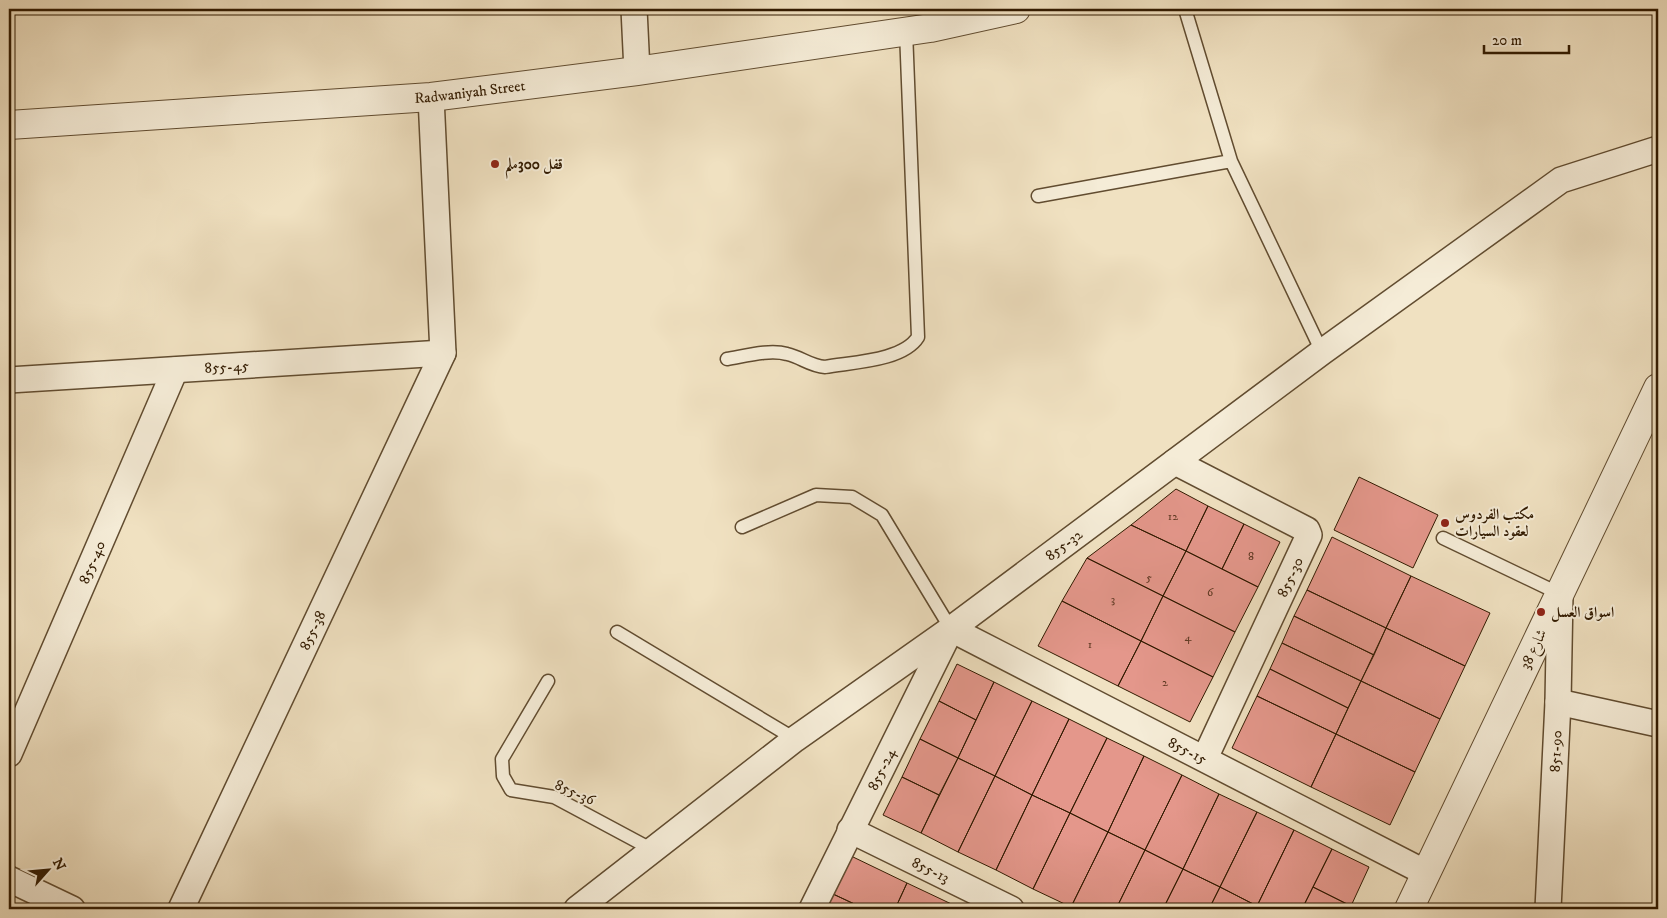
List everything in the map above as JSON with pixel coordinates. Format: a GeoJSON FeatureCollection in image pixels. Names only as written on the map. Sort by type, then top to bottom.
{"type":"FeatureCollection","features":[{"type":"Feature","properties":{"kind":"street"},"geometry":{"type":"LineString","coordinates":[[634,9],[637,71]]}},
{"type":"Feature","properties":{"kind":"street"},"geometry":{"type":"LineString","coordinates":[[918,30],[980,9]]}},
{"type":"Feature","properties":{"kind":"street"},"geometry":{"type":"LineString","coordinates":[[918,30],[1016,9]]}},
{"type":"Feature","properties":{"kind":"street","name":"Radwaniyah Street"},"geometry":{"type":"LineString","coordinates":[[9,125],[431,96],[637,71],[918,30]]}},
{"type":"Feature","properties":{"kind":"street"},"geometry":{"type":"LineString","coordinates":[[431,96],[443,353]]}},
{"type":"Feature","properties":{"kind":"street","name":"855-32"},"geometry":{"type":"LineString","coordinates":[[577,909],[795,740],[951,629],[1322,352],[1560,180],[1658,150]]}},
{"type":"Feature","properties":{"kind":"street","name":"855-45"},"geometry":{"type":"LineString","coordinates":[[9,380],[443,353]]}},
{"type":"Feature","properties":{"kind":"street","name":"855-38"},"geometry":{"type":"LineString","coordinates":[[181,909],[443,353]]}},
{"type":"Feature","properties":{"kind":"street","name":"855-40"},"geometry":{"type":"LineString","coordinates":[[9,754],[175,370]]}},
{"type":"Feature","properties":{"kind":"street","name":"شارع 38"},"geometry":{"type":"LineString","coordinates":[[1409,909],[1658,388]]}},
{"type":"Feature","properties":{"kind":"street","name":"855-30"},"geometry":{"type":"LineString","coordinates":[[1175,462],[1307,530],[1309,535],[1205,758]]}},
{"type":"Feature","properties":{"kind":"street","name":"851-90"},"geometry":{"type":"LineString","coordinates":[[1548,909],[1558,702],[1560,594]]}},
{"type":"Feature","properties":{"kind":"street","name":"855-15"},"geometry":{"type":"LineString","coordinates":[[951,629],[1426,873]]}},
{"type":"Feature","properties":{"kind":"street","name":"855-24"},"geometry":{"type":"LineString","coordinates":[[812,909],[951,629]]}},
{"type":"Feature","properties":{"kind":"street"},"geometry":{"type":"LineString","coordinates":[[1558,702],[1658,724]]}},
{"type":"Feature","properties":{"kind":"street","name":"855-13"},"geometry":{"type":"LineString","coordinates":[[850,830],[984,904],[1011,909]]}},
{"type":"Feature","properties":{"kind":"street"},"geometry":{"type":"LineString","coordinates":[[9,879],[72,909]]}},
{"type":"Feature","properties":{"kind":"lane"},"geometry":{"type":"LineString","coordinates":[[1185,9],[1231,161],[1322,352]]}},
{"type":"Feature","properties":{"kind":"lane"},"geometry":{"type":"LineString","coordinates":[[727,359],[778,352],[788,354],[813,366],[825,367],[899,353],[912,346],[918,337],[918,30]]}},
{"type":"Feature","properties":{"kind":"lane"},"geometry":{"type":"LineString","coordinates":[[1038,196],[1231,161]]}},
{"type":"Feature","properties":{"kind":"lane"},"geometry":{"type":"LineString","coordinates":[[742,527],[816,495],[852,496],[882,514],[951,629]]}},
{"type":"Feature","properties":{"kind":"lane"},"geometry":{"type":"LineString","coordinates":[[1443,538],[1560,594]]}},
{"type":"Feature","properties":{"kind":"lane"},"geometry":{"type":"LineString","coordinates":[[617,632],[795,740]]}},
{"type":"Feature","properties":{"kind":"lane","name":"855-36"},"geometry":{"type":"LineString","coordinates":[[548,680],[502,759],[503,776],[511,790],[554,797],[653,850]]}},
{"type":"Feature","properties":{"kind":"building"},"geometry":{"type":"Polygon","coordinates":[[[1359,477],[1438,515],[1413,568],[1334,530],[1359,477]]]}},
{"type":"Feature","properties":{"kind":"building"},"geometry":{"type":"Polygon","coordinates":[[[1176,489],[1208,506],[1186,551],[1131,525],[1176,489]]]}},
{"type":"Feature","properties":{"kind":"building"},"geometry":{"type":"Polygon","coordinates":[[[1208,506],[1244,524],[1222,569],[1186,551],[1208,506]]]}},
{"type":"Feature","properties":{"kind":"building"},"geometry":{"type":"Polygon","coordinates":[[[1244,524],[1280,542],[1258,587],[1222,569],[1244,524]]]}},
{"type":"Feature","properties":{"kind":"building"},"geometry":{"type":"Polygon","coordinates":[[[1131,525],[1186,551],[1163,596],[1087,558],[1131,525]]]}},
{"type":"Feature","properties":{"kind":"building"},"geometry":{"type":"Polygon","coordinates":[[[1332,537],[1411,576],[1386,628],[1307,590],[1332,537]]]}},
{"type":"Feature","properties":{"kind":"building"},"geometry":{"type":"Polygon","coordinates":[[[1186,551],[1258,587],[1235,632],[1163,596],[1186,551]]]}},
{"type":"Feature","properties":{"kind":"building"},"geometry":{"type":"Polygon","coordinates":[[[1087,558],[1163,596],[1141,641],[1062,601],[1087,558]]]}},
{"type":"Feature","properties":{"kind":"building"},"geometry":{"type":"Polygon","coordinates":[[[1411,576],[1490,613],[1465,666],[1386,628],[1411,576]]]}},
{"type":"Feature","properties":{"kind":"building"},"geometry":{"type":"Polygon","coordinates":[[[1307,590],[1386,628],[1374,655],[1294,616],[1307,590]]]}},
{"type":"Feature","properties":{"kind":"building"},"geometry":{"type":"Polygon","coordinates":[[[1163,596],[1235,632],[1213,677],[1141,641],[1163,596]]]}},
{"type":"Feature","properties":{"kind":"building"},"geometry":{"type":"Polygon","coordinates":[[[1062,601],[1141,641],[1118,686],[1038,646],[1062,601]]]}},
{"type":"Feature","properties":{"kind":"building"},"geometry":{"type":"Polygon","coordinates":[[[1294,616],[1374,655],[1361,681],[1282,643],[1294,616]]]}},
{"type":"Feature","properties":{"kind":"building"},"geometry":{"type":"Polygon","coordinates":[[[1386,628],[1465,666],[1440,719],[1361,681],[1386,628]]]}},
{"type":"Feature","properties":{"kind":"building"},"geometry":{"type":"Polygon","coordinates":[[[1141,641],[1213,677],[1190,722],[1118,686],[1141,641]]]}},
{"type":"Feature","properties":{"kind":"building"},"geometry":{"type":"Polygon","coordinates":[[[1282,643],[1361,681],[1348,708],[1270,669],[1282,643]]]}},
{"type":"Feature","properties":{"kind":"building"},"geometry":{"type":"Polygon","coordinates":[[[957,664],[994,682],[976,720],[939,701],[957,664]]]}},
{"type":"Feature","properties":{"kind":"building"},"geometry":{"type":"Polygon","coordinates":[[[1270,669],[1348,708],[1336,734],[1257,696],[1270,669]]]}},
{"type":"Feature","properties":{"kind":"building"},"geometry":{"type":"Polygon","coordinates":[[[1361,681],[1440,719],[1415,772],[1336,734],[1361,681]]]}},
{"type":"Feature","properties":{"kind":"building"},"geometry":{"type":"Polygon","coordinates":[[[994,682],[1032,701],[995,776],[958,758],[994,682]]]}},
{"type":"Feature","properties":{"kind":"building"},"geometry":{"type":"Polygon","coordinates":[[[1257,696],[1336,734],[1311,787],[1232,748],[1257,696]]]}},
{"type":"Feature","properties":{"kind":"building"},"geometry":{"type":"Polygon","coordinates":[[[939,701],[976,720],[958,758],[920,739],[939,701]]]}},
{"type":"Feature","properties":{"kind":"building"},"geometry":{"type":"Polygon","coordinates":[[[1032,701],[1069,719],[1032,795],[995,776],[1032,701]]]}},
{"type":"Feature","properties":{"kind":"building"},"geometry":{"type":"Polygon","coordinates":[[[1069,719],[1107,738],[1070,813],[1032,795],[1069,719]]]}},
{"type":"Feature","properties":{"kind":"building"},"geometry":{"type":"Polygon","coordinates":[[[1336,734],[1415,772],[1390,825],[1311,787],[1336,734]]]}},
{"type":"Feature","properties":{"kind":"building"},"geometry":{"type":"Polygon","coordinates":[[[1107,738],[1144,756],[1108,832],[1070,813],[1107,738]]]}},
{"type":"Feature","properties":{"kind":"building"},"geometry":{"type":"Polygon","coordinates":[[[920,739],[958,758],[939,795],[902,777],[920,739]]]}},
{"type":"Feature","properties":{"kind":"building"},"geometry":{"type":"Polygon","coordinates":[[[1144,756],[1182,775],[1145,850],[1108,832],[1144,756]]]}},
{"type":"Feature","properties":{"kind":"building"},"geometry":{"type":"Polygon","coordinates":[[[958,758],[995,776],[958,852],[921,833],[958,758]]]}},
{"type":"Feature","properties":{"kind":"building"},"geometry":{"type":"Polygon","coordinates":[[[1182,775],[1219,794],[1183,869],[1145,850],[1182,775]]]}},
{"type":"Feature","properties":{"kind":"building"},"geometry":{"type":"Polygon","coordinates":[[[995,776],[1032,795],[996,870],[958,852],[995,776]]]}},
{"type":"Feature","properties":{"kind":"building"},"geometry":{"type":"Polygon","coordinates":[[[902,777],[939,795],[921,833],[883,815],[902,777]]]}},
{"type":"Feature","properties":{"kind":"building"},"geometry":{"type":"Polygon","coordinates":[[[1219,794],[1257,812],[1220,887],[1183,869],[1219,794]]]}},
{"type":"Feature","properties":{"kind":"building"},"geometry":{"type":"Polygon","coordinates":[[[1032,795],[1070,813],[1033,889],[996,870],[1032,795]]]}},
{"type":"Feature","properties":{"kind":"building"},"geometry":{"type":"Polygon","coordinates":[[[1257,812],[1294,830],[1257,906],[1220,887],[1257,812]]]}},
{"type":"Feature","properties":{"kind":"building"},"geometry":{"type":"Polygon","coordinates":[[[1070,813],[1108,832],[1071,907],[1033,889],[1070,813]]]}},
{"type":"Feature","properties":{"kind":"building"},"geometry":{"type":"Polygon","coordinates":[[[1294,830],[1332,849],[1302,909],[1264,909],[1257,906],[1294,830]]]}},
{"type":"Feature","properties":{"kind":"building"},"geometry":{"type":"Polygon","coordinates":[[[1108,832],[1145,850],[1116,909],[1075,909],[1071,907],[1108,832]]]}},
{"type":"Feature","properties":{"kind":"building"},"geometry":{"type":"Polygon","coordinates":[[[1332,849],[1369,867],[1351,906],[1313,887],[1332,849]]]}},
{"type":"Feature","properties":{"kind":"building"},"geometry":{"type":"Polygon","coordinates":[[[1145,850],[1183,869],[1163,909],[1116,909],[1145,850]]]}},
{"type":"Feature","properties":{"kind":"building"},"geometry":{"type":"Polygon","coordinates":[[[851,856],[907,883],[895,909],[865,909],[833,894],[851,856]]]}},
{"type":"Feature","properties":{"kind":"building"},"geometry":{"type":"Polygon","coordinates":[[[1183,869],[1220,887],[1209,909],[1163,909],[1183,869]]]}},
{"type":"Feature","properties":{"kind":"building"},"geometry":{"type":"Polygon","coordinates":[[[907,883],[962,909],[895,909],[907,883]]]}},
{"type":"Feature","properties":{"kind":"building"},"geometry":{"type":"Polygon","coordinates":[[[1220,887],[1257,906],[1256,909],[1209,909],[1220,887]]]}},
{"type":"Feature","properties":{"kind":"building"},"geometry":{"type":"Polygon","coordinates":[[[1313,887],[1351,906],[1349,909],[1302,909],[1313,887]]]}},
{"type":"Feature","properties":{"kind":"building"},"geometry":{"type":"Polygon","coordinates":[[[833,894],[865,909],[826,909],[833,894]]]}},
{"type":"Feature","properties":{"kind":"place","name":"قفل 300ملم"},"geometry":{"type":"Point","coordinates":[495,164]}},
{"type":"Feature","properties":{"kind":"place","name":"مكتب الفردوس لعقود السيارات"},"geometry":{"type":"Point","coordinates":[1445,523]}},
{"type":"Feature","properties":{"kind":"place","name":"اسواق العسل"},"geometry":{"type":"Point","coordinates":[1541,612]}}]}
